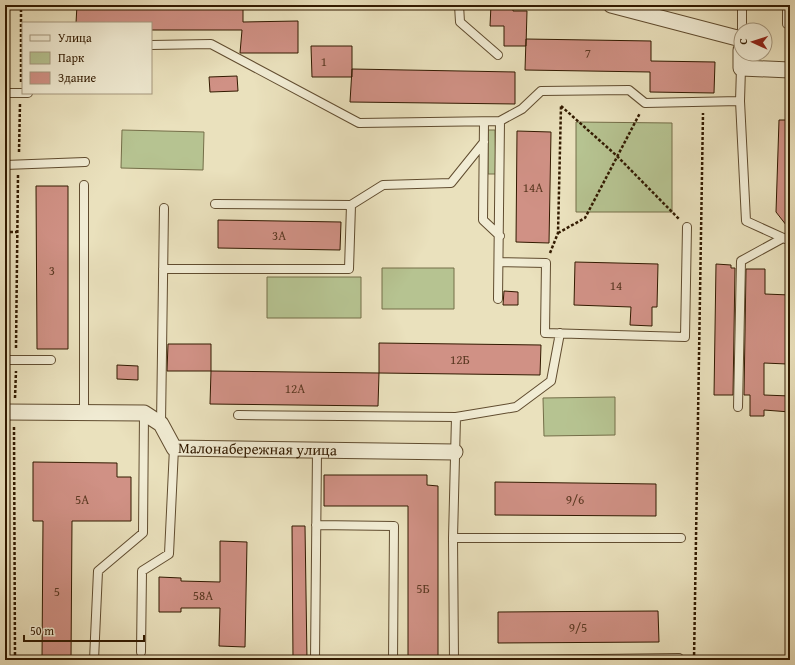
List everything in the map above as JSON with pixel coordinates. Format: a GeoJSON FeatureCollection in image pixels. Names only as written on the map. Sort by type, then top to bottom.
{"type":"FeatureCollection","features":[{"type":"Feature","properties":{"kind":"street"},"geometry":{"type":"LineString","coordinates":[[611,5],[733,37]]}},
{"type":"Feature","properties":{"kind":"street"},"geometry":{"type":"LineString","coordinates":[[741,62],[741,68],[790,70]]}},
{"type":"Feature","properties":{"kind":"street"},"geometry":{"type":"LineString","coordinates":[[10,412],[144,413]]}},
{"type":"Feature","properties":{"kind":"street","name":"Малонабережная улица"},"geometry":{"type":"LineString","coordinates":[[144,413],[160,424],[174,448],[455,452]]}},
{"type":"Feature","properties":{"kind":"lane"},"geometry":{"type":"LineString","coordinates":[[459,5],[460,22],[498,55]]}},
{"type":"Feature","properties":{"kind":"lane"},"geometry":{"type":"LineString","coordinates":[[742,5],[742,22]]}},
{"type":"Feature","properties":{"kind":"lane"},"geometry":{"type":"LineString","coordinates":[[787,5],[787,24]]}},
{"type":"Feature","properties":{"kind":"lane"},"geometry":{"type":"LineString","coordinates":[[152,45],[211,44],[359,123],[500,121],[522,109],[541,91],[629,90],[645,103],[740,102]]}},
{"type":"Feature","properties":{"kind":"lane"},"geometry":{"type":"LineString","coordinates":[[741,68],[740,102],[746,221],[787,240]]}},
{"type":"Feature","properties":{"kind":"lane"},"geometry":{"type":"LineString","coordinates":[[5,93],[22,93]]}},
{"type":"Feature","properties":{"kind":"lane"},"geometry":{"type":"LineString","coordinates":[[498,299],[500,262],[500,121]]}},
{"type":"Feature","properties":{"kind":"lane"},"geometry":{"type":"LineString","coordinates":[[484,122],[483,220],[500,236]]}},
{"type":"Feature","properties":{"kind":"lane"},"geometry":{"type":"LineString","coordinates":[[215,204],[351,205],[383,185],[451,183],[484,142]]}},
{"type":"Feature","properties":{"kind":"lane"},"geometry":{"type":"LineString","coordinates":[[5,165],[85,162]]}},
{"type":"Feature","properties":{"kind":"lane"},"geometry":{"type":"LineString","coordinates":[[84,185],[84,412]]}},
{"type":"Feature","properties":{"kind":"lane"},"geometry":{"type":"LineString","coordinates":[[163,269],[349,269],[351,205]]}},
{"type":"Feature","properties":{"kind":"lane"},"geometry":{"type":"LineString","coordinates":[[160,424],[164,208]]}},
{"type":"Feature","properties":{"kind":"lane"},"geometry":{"type":"LineString","coordinates":[[500,262],[546,263],[545,333],[685,337],[687,227]]}},
{"type":"Feature","properties":{"kind":"lane"},"geometry":{"type":"LineString","coordinates":[[738,407],[741,261],[787,240]]}},
{"type":"Feature","properties":{"kind":"lane"},"geometry":{"type":"LineString","coordinates":[[238,415],[456,418],[516,407],[551,381],[560,333]]}},
{"type":"Feature","properties":{"kind":"lane"},"geometry":{"type":"LineString","coordinates":[[5,360],[51,360]]}},
{"type":"Feature","properties":{"kind":"lane"},"geometry":{"type":"LineString","coordinates":[[94,660],[98,571],[143,533],[144,413]]}},
{"type":"Feature","properties":{"kind":"lane"},"geometry":{"type":"LineString","coordinates":[[454,660],[453,538],[456,418]]}},
{"type":"Feature","properties":{"kind":"lane"},"geometry":{"type":"LineString","coordinates":[[141,652],[142,571],[169,554],[174,448]]}},
{"type":"Feature","properties":{"kind":"lane"},"geometry":{"type":"LineString","coordinates":[[315,660],[317,451]]}},
{"type":"Feature","properties":{"kind":"lane"},"geometry":{"type":"LineString","coordinates":[[316,525],[394,526],[393,660]]}},
{"type":"Feature","properties":{"kind":"lane"},"geometry":{"type":"LineString","coordinates":[[453,538],[682,538]]}},
{"type":"Feature","properties":{"kind":"lane"},"geometry":{"type":"LineString","coordinates":[[512,660],[680,658]]}},
{"type":"Feature","properties":{"kind":"path"},"geometry":{"type":"LineString","coordinates":[[21,5],[22,34]]}},
{"type":"Feature","properties":{"kind":"path"},"geometry":{"type":"LineString","coordinates":[[546,263],[558,233],[562,91]]}},
{"type":"Feature","properties":{"kind":"path"},"geometry":{"type":"LineString","coordinates":[[15,660],[10,412],[16,360],[18,165],[24,94]]}},
{"type":"Feature","properties":{"kind":"path"},"geometry":{"type":"LineString","coordinates":[[558,233],[585,218],[645,103]]}},
{"type":"Feature","properties":{"kind":"path"},"geometry":{"type":"LineString","coordinates":[[694,660],[703,103]]}},
{"type":"Feature","properties":{"kind":"path"},"geometry":{"type":"LineString","coordinates":[[561,106],[617,156],[687,227]]}},
{"type":"Feature","properties":{"kind":"path"},"geometry":{"type":"LineString","coordinates":[[5,232],[17,232]]}},
{"type":"Feature","properties":{"kind":"green space"},"geometry":{"type":"Polygon","coordinates":[[[576,122],[672,123],[672,212],[576,212],[576,122]]]}},
{"type":"Feature","properties":{"kind":"green space"},"geometry":{"type":"Polygon","coordinates":[[[122,130],[204,132],[203,170],[121,168],[122,130]]]}},
{"type":"Feature","properties":{"kind":"green space"},"geometry":{"type":"Polygon","coordinates":[[[488,130],[495,130],[496,174],[488,174],[488,130]]]}},
{"type":"Feature","properties":{"kind":"green space"},"geometry":{"type":"Polygon","coordinates":[[[382,268],[454,268],[454,309],[382,309],[382,268]]]}},
{"type":"Feature","properties":{"kind":"green space"},"geometry":{"type":"Polygon","coordinates":[[[267,277],[361,277],[361,318],[267,318],[267,277]]]}},
{"type":"Feature","properties":{"kind":"green space"},"geometry":{"type":"Polygon","coordinates":[[[615,397],[615,435],[544,436],[543,398],[615,397]]]}},
{"type":"Feature","properties":{"kind":"building"},"geometry":{"type":"Polygon","coordinates":[[[77,5],[243,5],[243,22],[298,21],[298,53],[240,53],[242,30],[152,30],[152,22],[76,22],[77,5]]]}},
{"type":"Feature","properties":{"kind":"building"},"geometry":{"type":"Polygon","coordinates":[[[491,5],[513,5],[513,11],[527,11],[526,46],[504,46],[504,26],[490,26],[491,5]]]}},
{"type":"Feature","properties":{"kind":"building"},"geometry":{"type":"Polygon","coordinates":[[[526,39],[651,41],[651,61],[715,62],[714,93],[650,92],[650,72],[525,70],[526,39]]]}},
{"type":"Feature","properties":{"kind":"building"},"geometry":{"type":"Polygon","coordinates":[[[311,46],[352,46],[352,77],[312,77],[311,46]]]}},
{"type":"Feature","properties":{"kind":"building"},"geometry":{"type":"Polygon","coordinates":[[[352,69],[515,72],[515,104],[350,102],[352,69]]]}},
{"type":"Feature","properties":{"kind":"building"},"geometry":{"type":"Polygon","coordinates":[[[237,76],[238,91],[210,92],[209,77],[237,76]]]}},
{"type":"Feature","properties":{"kind":"building"},"geometry":{"type":"Polygon","coordinates":[[[779,120],[790,120],[790,230],[776,212],[779,120]]]}},
{"type":"Feature","properties":{"kind":"building"},"geometry":{"type":"Polygon","coordinates":[[[517,131],[551,132],[549,243],[516,242],[517,131]]]}},
{"type":"Feature","properties":{"kind":"building"},"geometry":{"type":"Polygon","coordinates":[[[36,186],[68,186],[68,349],[37,349],[36,186]]]}},
{"type":"Feature","properties":{"kind":"building"},"geometry":{"type":"Polygon","coordinates":[[[218,220],[341,222],[340,250],[218,248],[218,220]]]}},
{"type":"Feature","properties":{"kind":"building"},"geometry":{"type":"Polygon","coordinates":[[[575,262],[658,264],[657,307],[652,307],[652,326],[630,325],[631,307],[574,305],[575,262]]]}},
{"type":"Feature","properties":{"kind":"building"},"geometry":{"type":"Polygon","coordinates":[[[716,264],[731,265],[731,268],[735,268],[733,395],[714,395],[716,264]]]}},
{"type":"Feature","properties":{"kind":"building"},"geometry":{"type":"Polygon","coordinates":[[[746,269],[765,269],[765,294],[790,295],[787,364],[764,363],[764,395],[790,396],[790,412],[764,410],[764,416],[750,416],[750,395],[744,395],[746,269]]]}},
{"type":"Feature","properties":{"kind":"building"},"geometry":{"type":"Polygon","coordinates":[[[504,291],[518,292],[518,305],[503,305],[504,291]]]}},
{"type":"Feature","properties":{"kind":"building"},"geometry":{"type":"Polygon","coordinates":[[[379,343],[541,345],[540,375],[379,373],[379,343]]]}},
{"type":"Feature","properties":{"kind":"building"},"geometry":{"type":"Polygon","coordinates":[[[168,344],[211,344],[211,371],[167,371],[168,344]]]}},
{"type":"Feature","properties":{"kind":"building"},"geometry":{"type":"Polygon","coordinates":[[[117,365],[138,366],[138,380],[117,379],[117,365]]]}},
{"type":"Feature","properties":{"kind":"building"},"geometry":{"type":"Polygon","coordinates":[[[211,371],[379,373],[378,406],[210,404],[211,371]]]}},
{"type":"Feature","properties":{"kind":"building"},"geometry":{"type":"Polygon","coordinates":[[[33,462],[117,463],[117,477],[131,477],[131,521],[72,521],[71,660],[42,660],[43,521],[33,521],[33,462]]]}},
{"type":"Feature","properties":{"kind":"building"},"geometry":{"type":"Polygon","coordinates":[[[324,475],[427,475],[427,485],[438,486],[438,660],[408,660],[408,506],[324,506],[324,475]]]}},
{"type":"Feature","properties":{"kind":"building"},"geometry":{"type":"Polygon","coordinates":[[[495,482],[656,484],[656,516],[495,515],[495,482]]]}},
{"type":"Feature","properties":{"kind":"building"},"geometry":{"type":"Polygon","coordinates":[[[292,526],[305,526],[307,660],[293,660],[292,526]]]}},
{"type":"Feature","properties":{"kind":"building"},"geometry":{"type":"Polygon","coordinates":[[[220,541],[247,542],[245,647],[219,646],[220,608],[181,608],[181,612],[159,612],[159,577],[181,578],[181,581],[220,582],[220,541]]]}},
{"type":"Feature","properties":{"kind":"building"},"geometry":{"type":"Polygon","coordinates":[[[658,611],[659,642],[498,643],[498,612],[658,611]]]}}]}
